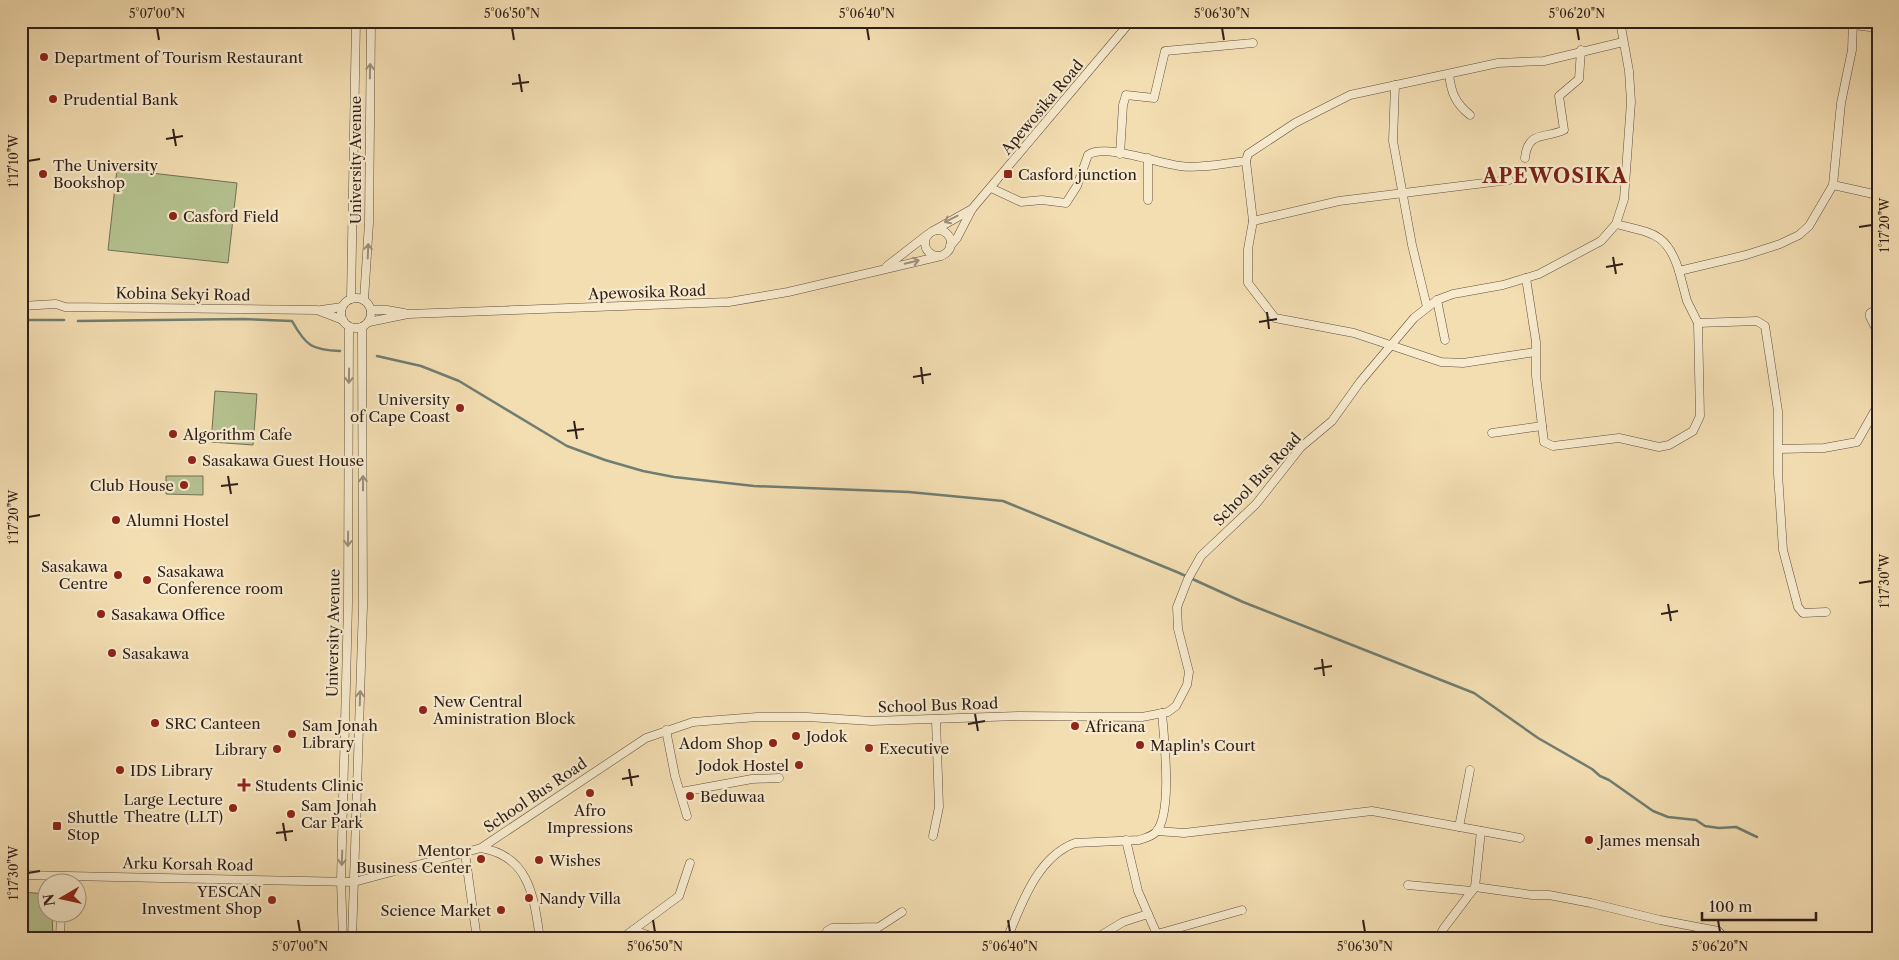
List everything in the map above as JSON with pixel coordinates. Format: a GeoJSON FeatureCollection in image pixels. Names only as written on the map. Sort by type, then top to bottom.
{"type":"FeatureCollection","features":[{"type":"Feature","properties":{"kind":"street","name":"University Avenue"},"geometry":{"type":"LineString","coordinates":[[351,298],[356,21]]}},
{"type":"Feature","properties":{"kind":"street","name":"University Avenue"},"geometry":{"type":"LineString","coordinates":[[364,300],[369,222],[371,21]]}},
{"type":"Feature","properties":{"kind":"street","name":"Apewosika Road"},"geometry":{"type":"LineString","coordinates":[[950,246],[957,238],[972,209],[1131,21]]}},
{"type":"Feature","properties":{"kind":"street","name":"School Bus Road"},"geometry":{"type":"LineString","coordinates":[[464,853],[481,848],[646,738],[693,722],[757,717],[806,717],[872,721],[1018,716],[1142,717],[1162,713],[1176,706],[1187,685],[1189,672],[1176,614],[1180,597],[1201,556],[1256,504],[1301,447],[1332,421],[1360,382],[1414,318],[1437,300],[1460,292],[1496,286],[1539,274],[1591,247],[1600,241],[1616,224],[1624,199],[1631,102],[1629,71],[1620,21]]}},
{"type":"Feature","properties":{"kind":"street"},"geometry":{"type":"LineString","coordinates":[[1678,271],[1746,255],[1799,236],[1809,226],[1833,184],[1841,103],[1852,50],[1853,23],[1878,28]]}},
{"type":"Feature","properties":{"kind":"street"},"geometry":{"type":"LineString","coordinates":[[1535,352],[1463,363],[1441,362],[1354,333],[1275,318],[1248,283],[1248,249],[1253,221],[1246,161],[1248,154],[1256,147],[1333,102],[1350,95],[1498,63],[1544,61],[1581,50],[1623,42]]}},
{"type":"Feature","properties":{"kind":"street"},"geometry":{"type":"LineString","coordinates":[[1120,154],[1123,105],[1126,95],[1154,98],[1165,51],[1253,43]]}},
{"type":"Feature","properties":{"kind":"street"},"geometry":{"type":"LineString","coordinates":[[1525,158],[1526,149],[1534,139],[1564,130],[1558,96],[1579,79],[1581,50]]}},
{"type":"Feature","properties":{"kind":"street"},"geometry":{"type":"LineString","coordinates":[[1449,74],[1454,98],[1459,106],[1470,115]]}},
{"type":"Feature","properties":{"kind":"street"},"geometry":{"type":"LineString","coordinates":[[1395,85],[1393,141],[1402,194],[1427,307]]}},
{"type":"Feature","properties":{"kind":"street"},"geometry":{"type":"LineString","coordinates":[[991,188],[1021,202],[1042,200],[1066,203],[1072,197],[1090,154],[1120,154],[1148,158],[1181,167],[1246,161]]}},
{"type":"Feature","properties":{"kind":"street"},"geometry":{"type":"LineString","coordinates":[[1148,158],[1148,200]]}},
{"type":"Feature","properties":{"kind":"street"},"geometry":{"type":"LineString","coordinates":[[1253,221],[1324,204],[1509,180]]}},
{"type":"Feature","properties":{"kind":"street"},"geometry":{"type":"LineString","coordinates":[[1833,184],[1878,195]]}},
{"type":"Feature","properties":{"kind":"street","name":"Apewosika Road"},"geometry":{"type":"LineString","coordinates":[[883,269],[930,233],[972,209]]}},
{"type":"Feature","properties":{"kind":"street"},"geometry":{"type":"LineString","coordinates":[[1526,278],[1536,342],[1535,352],[1544,442],[1553,446],[1619,438],[1658,447],[1669,445],[1686,437],[1693,431],[1700,416],[1698,323],[1686,300],[1675,258],[1666,244],[1656,234],[1616,224]]}},
{"type":"Feature","properties":{"kind":"street"},"geometry":{"type":"LineString","coordinates":[[938,230],[950,238],[950,246],[947,252],[941,256],[934,255],[928,251],[925,244],[930,233],[938,230]]}},
{"type":"Feature","properties":{"kind":"street","name":"Apewosika Road"},"geometry":{"type":"LineString","coordinates":[[408,314],[729,302],[788,292],[941,256]]}},
{"type":"Feature","properties":{"kind":"street"},"geometry":{"type":"LineString","coordinates":[[317,310],[342,307],[351,298],[364,300],[371,310],[369,322]]}},
{"type":"Feature","properties":{"kind":"street"},"geometry":{"type":"LineString","coordinates":[[1437,300],[1445,340]]}},
{"type":"Feature","properties":{"kind":"street","name":"Kobina Sekyi Road"},"geometry":{"type":"LineString","coordinates":[[21,306],[56,304],[66,307],[317,310],[343,320]]}},
{"type":"Feature","properties":{"kind":"street"},"geometry":{"type":"LineString","coordinates":[[342,307],[343,320],[349,327],[362,327],[369,322],[408,314]]}},
{"type":"Feature","properties":{"kind":"street"},"geometry":{"type":"LineString","coordinates":[[1878,309],[1870,313],[1870,317],[1878,333]]}},
{"type":"Feature","properties":{"kind":"street"},"geometry":{"type":"LineString","coordinates":[[371,310],[387,310],[408,314]]}},
{"type":"Feature","properties":{"kind":"street"},"geometry":{"type":"LineString","coordinates":[[1698,323],[1757,321],[1766,326],[1776,390],[1783,550],[1798,607],[1803,613],[1826,612]]}},
{"type":"Feature","properties":{"kind":"street","name":"University Avenue"},"geometry":{"type":"LineString","coordinates":[[343,939],[341,881],[348,613],[349,327]]}},
{"type":"Feature","properties":{"kind":"street","name":"University Avenue"},"geometry":{"type":"LineString","coordinates":[[352,939],[363,606],[362,327]]}},
{"type":"Feature","properties":{"kind":"street"},"geometry":{"type":"LineString","coordinates":[[1779,450],[1824,448],[1858,442],[1878,405]]}},
{"type":"Feature","properties":{"kind":"street"},"geometry":{"type":"LineString","coordinates":[[1492,433],[1542,426]]}},
{"type":"Feature","properties":{"kind":"street"},"geometry":{"type":"LineString","coordinates":[[1006,939],[1029,888],[1057,853],[1075,843],[1148,838],[1157,831],[1165,805],[1166,790],[1162,713]]}},
{"type":"Feature","properties":{"kind":"street"},"geometry":{"type":"LineString","coordinates":[[933,836],[939,806],[936,720]]}},
{"type":"Feature","properties":{"kind":"street"},"geometry":{"type":"LineString","coordinates":[[666,730],[675,776],[682,792],[687,816]]}},
{"type":"Feature","properties":{"kind":"street"},"geometry":{"type":"LineString","coordinates":[[1459,827],[1470,770]]}},
{"type":"Feature","properties":{"kind":"street"},"geometry":{"type":"LineString","coordinates":[[682,792],[752,779],[779,778]]}},
{"type":"Feature","properties":{"kind":"street"},"geometry":{"type":"LineString","coordinates":[[1157,831],[1184,833],[1372,810],[1520,838]]}},
{"type":"Feature","properties":{"kind":"street"},"geometry":{"type":"LineString","coordinates":[[1438,939],[1444,928],[1474,889],[1481,831]]}},
{"type":"Feature","properties":{"kind":"street"},"geometry":{"type":"LineString","coordinates":[[1126,840],[1138,891],[1158,936],[1242,910]]}},
{"type":"Feature","properties":{"kind":"street"},"geometry":{"type":"LineString","coordinates":[[481,848],[496,850],[508,857],[522,872],[531,888],[540,939]]}},
{"type":"Feature","properties":{"kind":"street"},"geometry":{"type":"LineString","coordinates":[[464,853],[477,939]]}},
{"type":"Feature","properties":{"kind":"street","name":"Arku Korsah Road"},"geometry":{"type":"LineString","coordinates":[[88,879],[354,882],[464,853]]}},
{"type":"Feature","properties":{"kind":"street"},"geometry":{"type":"LineString","coordinates":[[621,939],[679,896],[690,863]]}},
{"type":"Feature","properties":{"kind":"street","name":"Arku Korsah Road"},"geometry":{"type":"LineString","coordinates":[[21,875],[38,877]]}},
{"type":"Feature","properties":{"kind":"street"},"geometry":{"type":"LineString","coordinates":[[1408,885],[1549,895],[1660,920],[1718,930],[1726,939]]}},
{"type":"Feature","properties":{"kind":"street"},"geometry":{"type":"LineString","coordinates":[[826,939],[827,931],[832,928],[879,927],[902,912]]}},
{"type":"Feature","properties":{"kind":"street"},"geometry":{"type":"LineString","coordinates":[[1095,939],[1123,922],[1148,914]]}},
{"type":"Feature","properties":{"kind":"street"},"geometry":{"type":"LineString","coordinates":[[60,939],[61,922]]}},
{"type":"Feature","properties":{"kind":"street"},"geometry":{"type":"LineString","coordinates":[[633,930],[659,939]]}},
{"type":"Feature","properties":{"kind":"green space","name":"Casford Field"},"geometry":{"type":"Polygon","coordinates":[[[117,169],[237,183],[228,263],[108,250],[117,169]]]}},
{"type":"Feature","properties":{"kind":"green space"},"geometry":{"type":"Polygon","coordinates":[[[215,391],[257,394],[253,445],[211,442],[215,391]]]}},
{"type":"Feature","properties":{"kind":"green space","name":"Club House"},"geometry":{"type":"Polygon","coordinates":[[[166,476],[203,476],[203,495],[166,494],[166,476]]]}},
{"type":"Feature","properties":{"kind":"green space"},"geometry":{"type":"Polygon","coordinates":[[[21,892],[38,893],[38,922],[52,922],[53,939],[21,939],[21,892]]]}},
{"type":"Feature","properties":{"kind":"waterway"},"geometry":{"type":"LineString","coordinates":[[78,321],[243,319],[292,321],[301,336],[311,345],[316,348],[340,351]]}},
{"type":"Feature","properties":{"kind":"waterway"},"geometry":{"type":"LineString","coordinates":[[21,320],[64,320]]}},
{"type":"Feature","properties":{"kind":"waterway"},"geometry":{"type":"LineString","coordinates":[[377,356],[421,366],[459,381],[567,446],[643,471],[674,477],[754,486],[909,492],[1003,501],[1177,572],[1243,602],[1474,693],[1538,738],[1592,769],[1653,811],[1668,817],[1696,820],[1705,826],[1719,828],[1736,827],[1757,837]]}},
{"type":"Feature","properties":{"kind":"place","name":"Department of Tourism Restaurant"},"geometry":{"type":"Point","coordinates":[44,57]}},
{"type":"Feature","properties":{"kind":"place","name":"Prudential Bank"},"geometry":{"type":"Point","coordinates":[53,99]}},
{"type":"Feature","properties":{"kind":"place","name":"The University Bookshop"},"geometry":{"type":"Point","coordinates":[43,174]}},
{"type":"Feature","properties":{"kind":"place","name":"Casford junction"},"geometry":{"type":"Point","coordinates":[1008,174]}},
{"type":"Feature","properties":{"kind":"place","name":"Casford Field"},"geometry":{"type":"Point","coordinates":[173,216]}},
{"type":"Feature","properties":{"kind":"place","name":"University of Cape Coast"},"geometry":{"type":"Point","coordinates":[460,408]}},
{"type":"Feature","properties":{"kind":"place","name":"Algorithm Cafe"},"geometry":{"type":"Point","coordinates":[173,434]}},
{"type":"Feature","properties":{"kind":"place","name":"Sasakawa Guest House"},"geometry":{"type":"Point","coordinates":[192,460]}},
{"type":"Feature","properties":{"kind":"place","name":"Club House"},"geometry":{"type":"Point","coordinates":[184,485]}},
{"type":"Feature","properties":{"kind":"place","name":"Alumni Hostel"},"geometry":{"type":"Point","coordinates":[116,520]}},
{"type":"Feature","properties":{"kind":"place","name":"Sasakawa Centre"},"geometry":{"type":"Point","coordinates":[118,575]}},
{"type":"Feature","properties":{"kind":"place","name":"Sasakawa Conference room"},"geometry":{"type":"Point","coordinates":[147,580]}},
{"type":"Feature","properties":{"kind":"place","name":"Sasakawa Office"},"geometry":{"type":"Point","coordinates":[101,614]}},
{"type":"Feature","properties":{"kind":"place","name":"Sasakawa"},"geometry":{"type":"Point","coordinates":[112,653]}},
{"type":"Feature","properties":{"kind":"place","name":"New Central Aministration Block"},"geometry":{"type":"Point","coordinates":[423,710]}},
{"type":"Feature","properties":{"kind":"place","name":"SRC Canteen"},"geometry":{"type":"Point","coordinates":[155,723]}},
{"type":"Feature","properties":{"kind":"place","name":"Africana"},"geometry":{"type":"Point","coordinates":[1075,726]}},
{"type":"Feature","properties":{"kind":"place","name":"Sam Jonah Library"},"geometry":{"type":"Point","coordinates":[292,734]}},
{"type":"Feature","properties":{"kind":"place","name":"Jodok"},"geometry":{"type":"Point","coordinates":[796,736]}},
{"type":"Feature","properties":{"kind":"place","name":"Adom Shop"},"geometry":{"type":"Point","coordinates":[773,743]}},
{"type":"Feature","properties":{"kind":"place","name":"Maplin's Court"},"geometry":{"type":"Point","coordinates":[1140,745]}},
{"type":"Feature","properties":{"kind":"place","name":"Executive"},"geometry":{"type":"Point","coordinates":[869,748]}},
{"type":"Feature","properties":{"kind":"place","name":"Library"},"geometry":{"type":"Point","coordinates":[277,749]}},
{"type":"Feature","properties":{"kind":"place","name":"Jodok Hostel"},"geometry":{"type":"Point","coordinates":[799,765]}},
{"type":"Feature","properties":{"kind":"place","name":"IDS Library"},"geometry":{"type":"Point","coordinates":[120,770]}},
{"type":"Feature","properties":{"kind":"place","name":"Students Clinic"},"geometry":{"type":"Point","coordinates":[244,785]}},
{"type":"Feature","properties":{"kind":"place","name":"Afro Impressions"},"geometry":{"type":"Point","coordinates":[590,793]}},
{"type":"Feature","properties":{"kind":"place","name":"Beduwaa"},"geometry":{"type":"Point","coordinates":[690,796]}},
{"type":"Feature","properties":{"kind":"place","name":"Large Lecture Theatre (LLT)"},"geometry":{"type":"Point","coordinates":[233,808]}},
{"type":"Feature","properties":{"kind":"place","name":"Sam Jonah Car Park"},"geometry":{"type":"Point","coordinates":[291,814]}},
{"type":"Feature","properties":{"kind":"place","name":"Shuttle Stop"},"geometry":{"type":"Point","coordinates":[57,826]}},
{"type":"Feature","properties":{"kind":"place","name":"James mensah"},"geometry":{"type":"Point","coordinates":[1589,840]}},
{"type":"Feature","properties":{"kind":"place","name":"Mentor Business Center"},"geometry":{"type":"Point","coordinates":[481,859]}},
{"type":"Feature","properties":{"kind":"place","name":"Wishes"},"geometry":{"type":"Point","coordinates":[539,860]}},
{"type":"Feature","properties":{"kind":"place","name":"Nandy Villa"},"geometry":{"type":"Point","coordinates":[529,898]}},
{"type":"Feature","properties":{"kind":"place","name":"YESCAN Investment Shop"},"geometry":{"type":"Point","coordinates":[272,900]}},
{"type":"Feature","properties":{"kind":"place","name":"Science Market"},"geometry":{"type":"Point","coordinates":[501,910]}},
{"type":"Feature","properties":{"kind":"district","name":"APEWOSIKA"},"geometry":{"type":"Point","coordinates":[1555,176]}}]}
